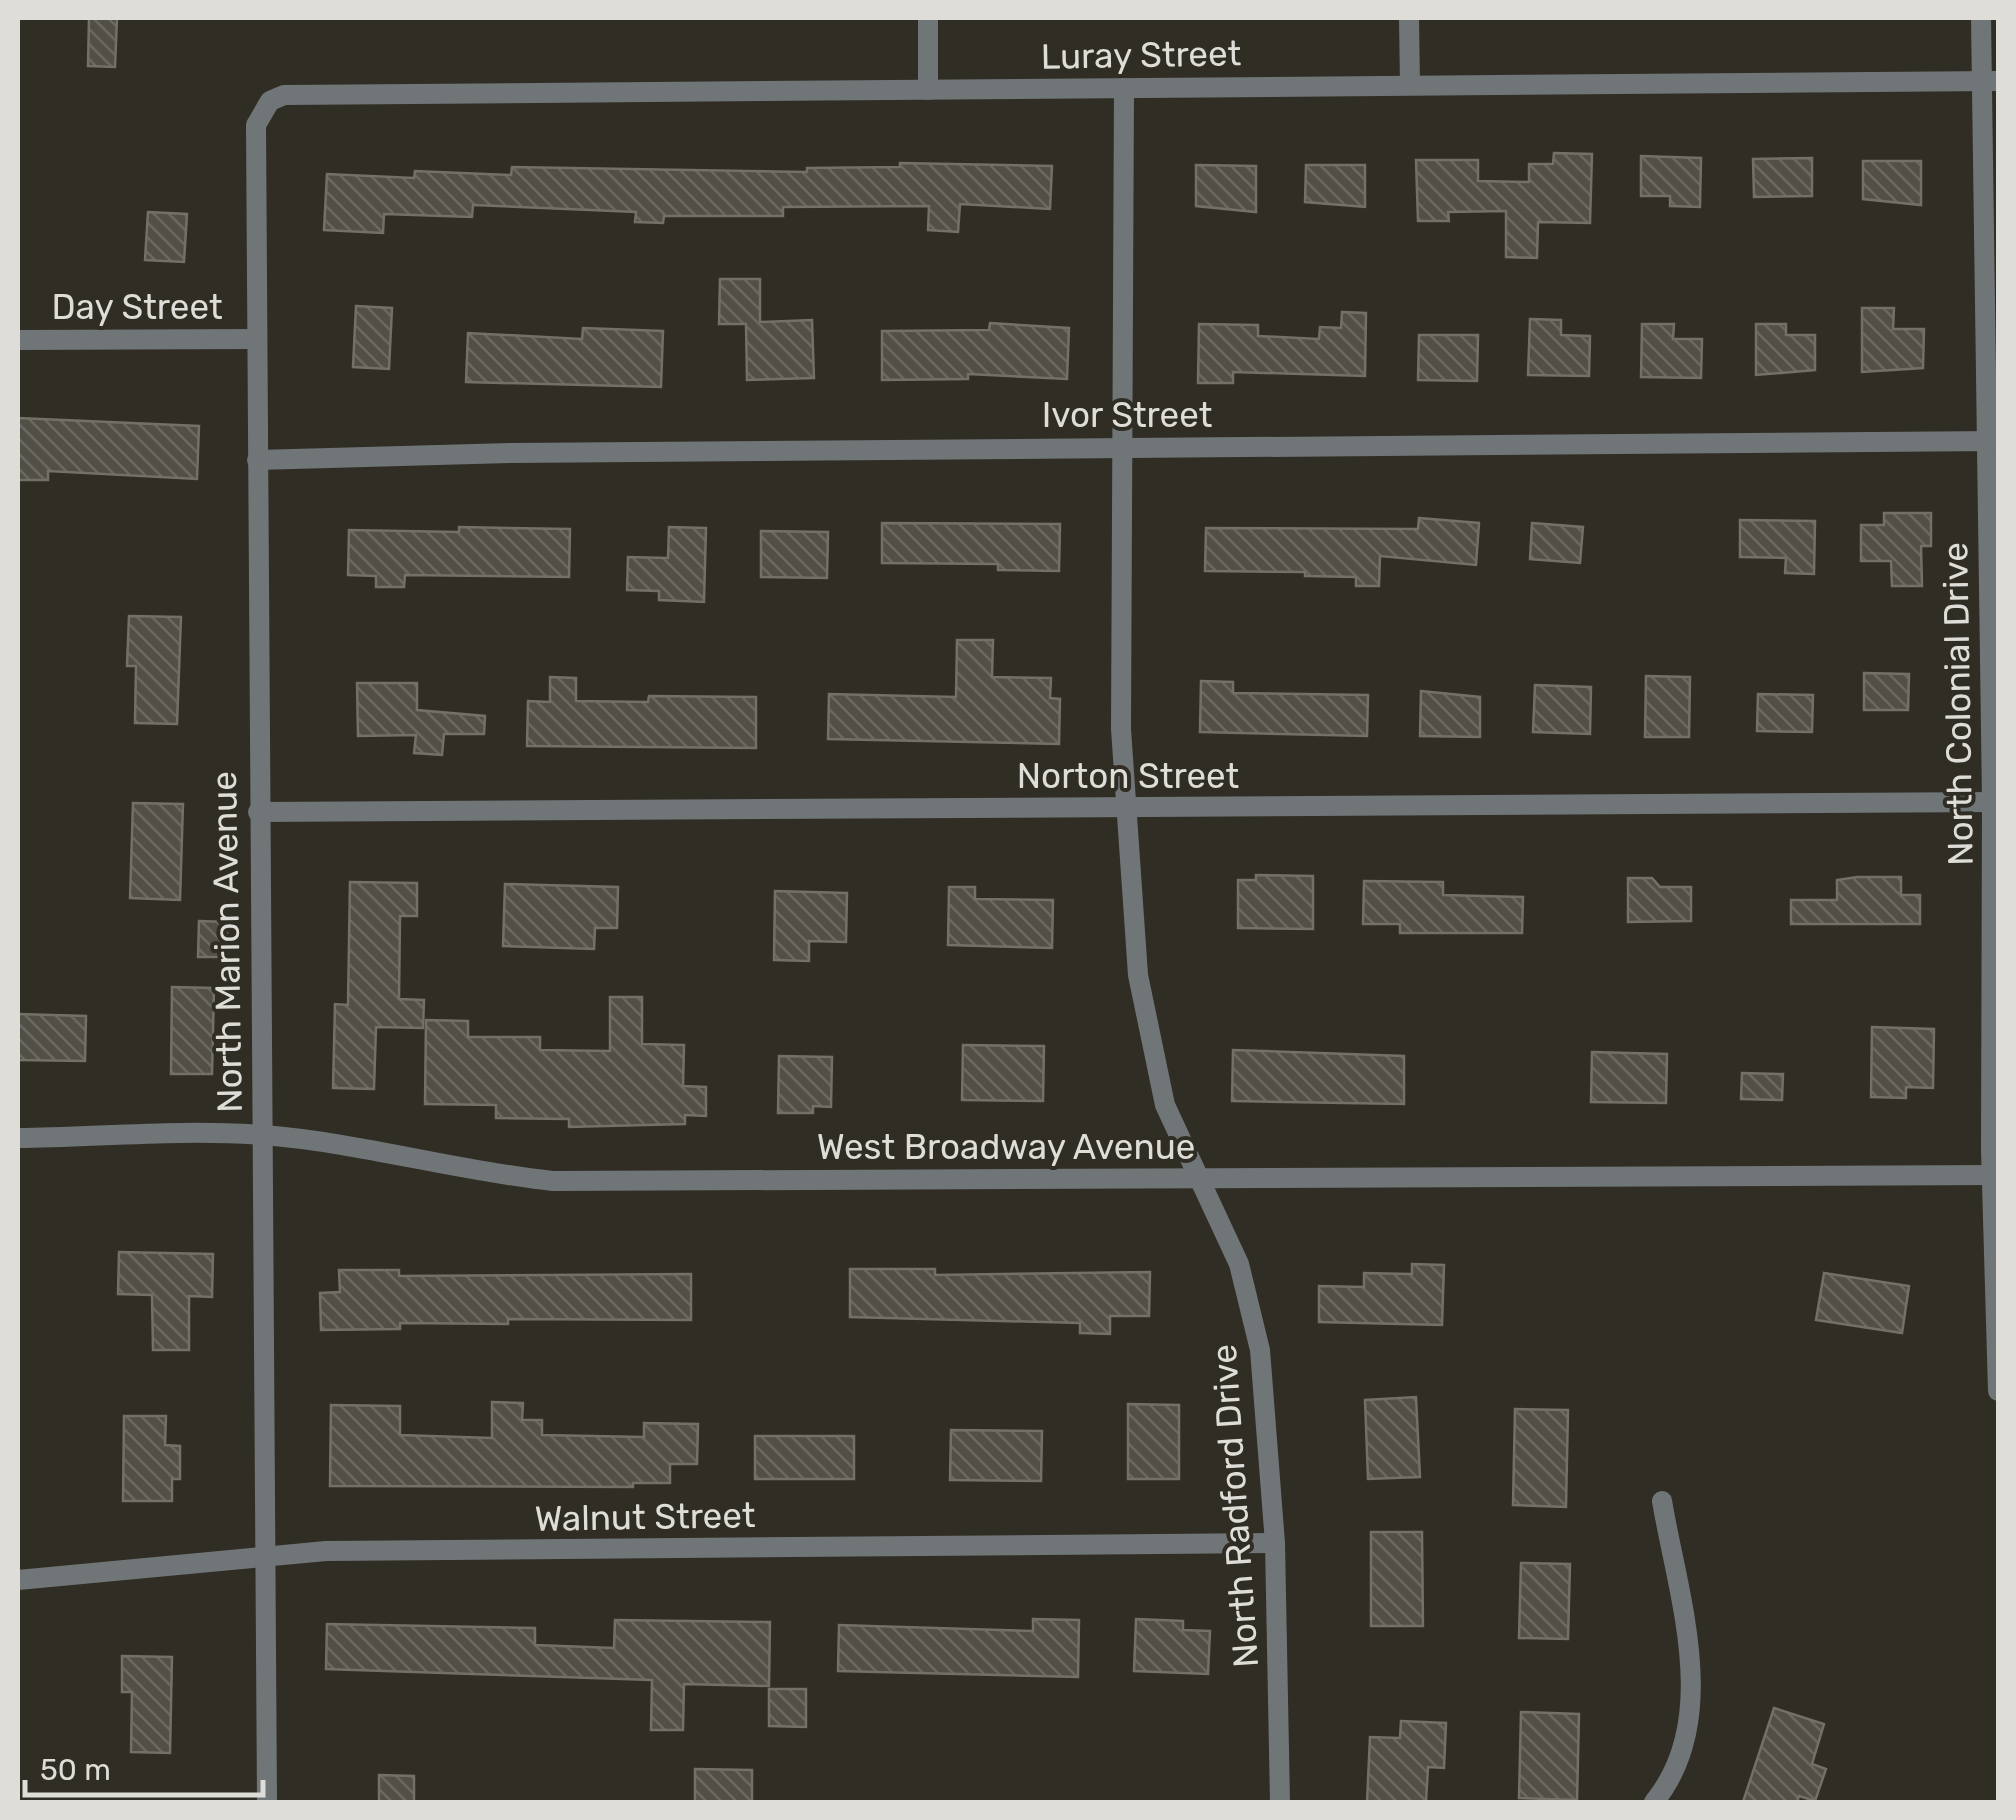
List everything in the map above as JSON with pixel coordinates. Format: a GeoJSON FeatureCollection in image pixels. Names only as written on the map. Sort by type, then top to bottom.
{"type":"FeatureCollection","features":[{"type":"Feature","properties":{"kind":"street"},"geometry":{"type":"LineString","coordinates":[[928,18],[928,90]]}},
{"type":"Feature","properties":{"kind":"street"},"geometry":{"type":"LineString","coordinates":[[1409,18],[1410,86]]}},
{"type":"Feature","properties":{"kind":"street","name":"North Colonial Drive"},"geometry":{"type":"LineString","coordinates":[[1981,18],[1991,81],[1998,1390]]}},
{"type":"Feature","properties":{"kind":"street","name":"Luray Street"},"geometry":{"type":"LineString","coordinates":[[284,96],[1991,81]]}},
{"type":"Feature","properties":{"kind":"street","name":"North Radford Drive"},"geometry":{"type":"LineString","coordinates":[[1124,88],[1125,809],[1138,975],[1165,1104],[1239,1264],[1254,1311],[1270,1446],[1280,1802]]}},
{"type":"Feature","properties":{"kind":"street","name":"North Marion Avenue"},"geometry":{"type":"LineString","coordinates":[[267,1802],[256,126],[270,102],[284,96]]}},
{"type":"Feature","properties":{"kind":"street","name":"Day Street"},"geometry":{"type":"LineString","coordinates":[[18,340],[257,339]]}},
{"type":"Feature","properties":{"kind":"street","name":"Ivor Street"},"geometry":{"type":"LineString","coordinates":[[257,460],[512,452],[1993,442]]}},
{"type":"Feature","properties":{"kind":"street","name":"Norton Street"},"geometry":{"type":"LineString","coordinates":[[258,812],[1996,802]]}},
{"type":"Feature","properties":{"kind":"street","name":"West Broadway Avenue"},"geometry":{"type":"LineString","coordinates":[[18,1138],[261,1135],[354,1145],[482,1174],[553,1181],[1995,1175]]}},
{"type":"Feature","properties":{"kind":"street"},"geometry":{"type":"LineString","coordinates":[[1654,1802],[1678,1765],[1690,1721],[1692,1683],[1662,1500]]}},
{"type":"Feature","properties":{"kind":"street","name":"Walnut Street"},"geometry":{"type":"LineString","coordinates":[[18,1580],[264,1554],[1275,1544]]}},
{"type":"Feature","properties":{"kind":"building"},"geometry":{"type":"Polygon","coordinates":[[[89,18],[117,18],[115,67],[88,66],[89,18]]]}},
{"type":"Feature","properties":{"kind":"building"},"geometry":{"type":"Polygon","coordinates":[[[1554,153],[1592,154],[1590,223],[1538,222],[1537,258],[1506,257],[1506,211],[1448,212],[1449,221],[1418,221],[1416,160],[1478,160],[1478,181],[1529,182],[1529,164],[1553,164],[1554,153]]]}},
{"type":"Feature","properties":{"kind":"building"},"geometry":{"type":"Polygon","coordinates":[[[1641,156],[1701,158],[1700,207],[1670,206],[1670,196],[1641,196],[1641,156]]]}},
{"type":"Feature","properties":{"kind":"building"},"geometry":{"type":"Polygon","coordinates":[[[1812,158],[1812,196],[1754,197],[1753,159],[1812,158]]]}},
{"type":"Feature","properties":{"kind":"building"},"geometry":{"type":"Polygon","coordinates":[[[1863,161],[1921,161],[1921,205],[1863,199],[1863,161]]]}},
{"type":"Feature","properties":{"kind":"building"},"geometry":{"type":"Polygon","coordinates":[[[900,163],[1052,166],[1050,209],[960,204],[958,232],[928,230],[929,206],[783,207],[783,216],[664,216],[663,223],[635,222],[636,212],[473,205],[472,217],[384,214],[383,233],[324,230],[327,174],[414,178],[415,171],[511,175],[512,167],[807,172],[807,168],[900,167],[900,163]]]}},
{"type":"Feature","properties":{"kind":"building"},"geometry":{"type":"Polygon","coordinates":[[[1196,165],[1256,166],[1256,212],[1196,206],[1196,165]]]}},
{"type":"Feature","properties":{"kind":"building"},"geometry":{"type":"Polygon","coordinates":[[[1306,165],[1365,165],[1365,207],[1305,202],[1306,165]]]}},
{"type":"Feature","properties":{"kind":"building"},"geometry":{"type":"Polygon","coordinates":[[[148,212],[187,214],[184,262],[145,260],[148,212]]]}},
{"type":"Feature","properties":{"kind":"building"},"geometry":{"type":"Polygon","coordinates":[[[720,279],[760,279],[760,322],[812,320],[814,378],[747,380],[746,324],[719,324],[720,279]]]}},
{"type":"Feature","properties":{"kind":"building"},"geometry":{"type":"Polygon","coordinates":[[[356,306],[392,308],[389,369],[353,367],[356,306]]]}},
{"type":"Feature","properties":{"kind":"building"},"geometry":{"type":"Polygon","coordinates":[[[1862,308],[1894,308],[1893,329],[1924,329],[1923,368],[1862,372],[1862,308]]]}},
{"type":"Feature","properties":{"kind":"building"},"geometry":{"type":"Polygon","coordinates":[[[1342,312],[1366,313],[1365,376],[1233,372],[1233,383],[1198,383],[1199,324],[1258,325],[1258,336],[1319,339],[1320,327],[1341,328],[1342,312]]]}},
{"type":"Feature","properties":{"kind":"building"},"geometry":{"type":"Polygon","coordinates":[[[1530,319],[1561,320],[1561,335],[1590,336],[1589,376],[1528,375],[1530,319]]]}},
{"type":"Feature","properties":{"kind":"building"},"geometry":{"type":"Polygon","coordinates":[[[990,323],[1069,328],[1067,379],[968,374],[968,379],[882,380],[882,331],[989,330],[990,323]]]}},
{"type":"Feature","properties":{"kind":"building"},"geometry":{"type":"Polygon","coordinates":[[[1642,324],[1674,324],[1673,339],[1702,339],[1701,378],[1641,377],[1642,324]]]}},
{"type":"Feature","properties":{"kind":"building"},"geometry":{"type":"Polygon","coordinates":[[[1756,324],[1786,324],[1786,335],[1815,335],[1815,370],[1756,375],[1756,324]]]}},
{"type":"Feature","properties":{"kind":"building"},"geometry":{"type":"Polygon","coordinates":[[[583,328],[663,331],[661,387],[466,382],[468,333],[582,339],[583,328]]]}},
{"type":"Feature","properties":{"kind":"building"},"geometry":{"type":"Polygon","coordinates":[[[1419,335],[1478,335],[1477,381],[1418,380],[1419,335]]]}},
{"type":"Feature","properties":{"kind":"building"},"geometry":{"type":"Polygon","coordinates":[[[18,418],[199,426],[197,479],[48,471],[48,480],[18,480],[18,418]]]}},
{"type":"Feature","properties":{"kind":"building"},"geometry":{"type":"Polygon","coordinates":[[[1884,513],[1931,513],[1931,546],[1921,546],[1922,586],[1892,586],[1891,561],[1861,561],[1861,525],[1884,525],[1884,513]]]}},
{"type":"Feature","properties":{"kind":"building"},"geometry":{"type":"Polygon","coordinates":[[[1419,518],[1479,523],[1476,565],[1380,556],[1379,586],[1356,586],[1356,577],[1305,576],[1305,572],[1205,571],[1206,528],[1418,529],[1419,518]]]}},
{"type":"Feature","properties":{"kind":"building"},"geometry":{"type":"Polygon","coordinates":[[[1740,520],[1815,521],[1814,574],[1785,573],[1786,558],[1740,557],[1740,520]]]}},
{"type":"Feature","properties":{"kind":"building"},"geometry":{"type":"Polygon","coordinates":[[[882,523],[1060,524],[1059,571],[998,570],[998,564],[882,563],[882,523]]]}},
{"type":"Feature","properties":{"kind":"building"},"geometry":{"type":"Polygon","coordinates":[[[1532,523],[1583,527],[1580,563],[1530,559],[1532,523]]]}},
{"type":"Feature","properties":{"kind":"building"},"geometry":{"type":"Polygon","coordinates":[[[459,527],[570,529],[569,577],[405,575],[404,587],[376,587],[376,576],[348,575],[349,530],[459,532],[459,527]]]}},
{"type":"Feature","properties":{"kind":"building"},"geometry":{"type":"Polygon","coordinates":[[[669,527],[706,528],[704,602],[659,600],[659,591],[627,590],[628,557],[668,558],[669,527]]]}},
{"type":"Feature","properties":{"kind":"building"},"geometry":{"type":"Polygon","coordinates":[[[761,531],[828,532],[827,578],[761,577],[761,531]]]}},
{"type":"Feature","properties":{"kind":"building"},"geometry":{"type":"Polygon","coordinates":[[[129,616],[181,617],[177,724],[135,723],[136,666],[127,666],[129,616]]]}},
{"type":"Feature","properties":{"kind":"building"},"geometry":{"type":"Polygon","coordinates":[[[957,640],[993,640],[992,677],[1051,678],[1050,698],[1060,699],[1059,744],[828,739],[829,694],[956,697],[957,640]]]}},
{"type":"Feature","properties":{"kind":"building"},"geometry":{"type":"Polygon","coordinates":[[[1864,673],[1909,674],[1908,710],[1864,710],[1864,673]]]}},
{"type":"Feature","properties":{"kind":"building"},"geometry":{"type":"Polygon","coordinates":[[[1646,676],[1690,677],[1689,737],[1645,737],[1646,676]]]}},
{"type":"Feature","properties":{"kind":"building"},"geometry":{"type":"Polygon","coordinates":[[[550,677],[576,678],[576,701],[648,702],[649,696],[756,697],[756,748],[527,746],[528,701],[550,702],[550,677]]]}},
{"type":"Feature","properties":{"kind":"building"},"geometry":{"type":"Polygon","coordinates":[[[1201,681],[1233,682],[1233,693],[1368,695],[1367,736],[1200,732],[1201,681]]]}},
{"type":"Feature","properties":{"kind":"building"},"geometry":{"type":"Polygon","coordinates":[[[357,683],[417,683],[417,710],[485,716],[484,734],[444,734],[442,755],[414,753],[416,735],[358,736],[357,683]]]}},
{"type":"Feature","properties":{"kind":"building"},"geometry":{"type":"Polygon","coordinates":[[[1535,685],[1591,687],[1590,734],[1533,732],[1535,685]]]}},
{"type":"Feature","properties":{"kind":"building"},"geometry":{"type":"Polygon","coordinates":[[[1421,691],[1480,697],[1480,737],[1420,736],[1421,691]]]}},
{"type":"Feature","properties":{"kind":"building"},"geometry":{"type":"Polygon","coordinates":[[[1758,694],[1813,695],[1812,732],[1757,731],[1758,694]]]}},
{"type":"Feature","properties":{"kind":"building"},"geometry":{"type":"Polygon","coordinates":[[[133,803],[183,804],[180,900],[130,898],[133,803]]]}},
{"type":"Feature","properties":{"kind":"building"},"geometry":{"type":"Polygon","coordinates":[[[1256,875],[1313,876],[1313,929],[1238,928],[1238,880],[1256,880],[1256,875]]]}},
{"type":"Feature","properties":{"kind":"building"},"geometry":{"type":"Polygon","coordinates":[[[1901,877],[1901,895],[1920,895],[1920,924],[1791,924],[1791,900],[1837,900],[1837,880],[1901,877]]]}},
{"type":"Feature","properties":{"kind":"building"},"geometry":{"type":"Polygon","coordinates":[[[1628,878],[1652,878],[1660,887],[1691,887],[1691,921],[1628,922],[1628,878]]]}},
{"type":"Feature","properties":{"kind":"building"},"geometry":{"type":"Polygon","coordinates":[[[1364,881],[1443,882],[1443,895],[1523,897],[1522,933],[1400,933],[1400,924],[1363,924],[1364,881]]]}},
{"type":"Feature","properties":{"kind":"building"},"geometry":{"type":"Polygon","coordinates":[[[350,882],[417,883],[417,916],[400,916],[399,999],[424,1000],[423,1028],[376,1027],[374,1089],[333,1088],[335,1004],[348,1005],[350,882]]]}},
{"type":"Feature","properties":{"kind":"building"},"geometry":{"type":"Polygon","coordinates":[[[505,884],[618,887],[617,928],[595,928],[594,949],[503,946],[505,884]]]}},
{"type":"Feature","properties":{"kind":"building"},"geometry":{"type":"Polygon","coordinates":[[[949,887],[975,887],[975,899],[1053,900],[1052,948],[948,945],[949,887]]]}},
{"type":"Feature","properties":{"kind":"building"},"geometry":{"type":"Polygon","coordinates":[[[775,891],[847,893],[846,942],[809,941],[809,961],[774,960],[775,891]]]}},
{"type":"Feature","properties":{"kind":"building"},"geometry":{"type":"Polygon","coordinates":[[[199,921],[227,922],[227,957],[198,957],[199,921]]]}},
{"type":"Feature","properties":{"kind":"building"},"geometry":{"type":"Polygon","coordinates":[[[172,987],[214,988],[212,1074],[171,1074],[172,987]]]}},
{"type":"Feature","properties":{"kind":"building"},"geometry":{"type":"Polygon","coordinates":[[[610,997],[642,997],[642,1044],[684,1045],[683,1086],[706,1087],[706,1116],[685,1115],[685,1124],[569,1127],[569,1119],[496,1118],[496,1105],[425,1104],[426,1020],[468,1021],[468,1037],[540,1037],[540,1050],[610,1051],[610,997]]]}},
{"type":"Feature","properties":{"kind":"building"},"geometry":{"type":"Polygon","coordinates":[[[18,1014],[86,1016],[85,1061],[18,1060],[18,1014]]]}},
{"type":"Feature","properties":{"kind":"building"},"geometry":{"type":"Polygon","coordinates":[[[1872,1027],[1934,1029],[1933,1088],[1906,1087],[1906,1098],[1871,1097],[1872,1027]]]}},
{"type":"Feature","properties":{"kind":"building"},"geometry":{"type":"Polygon","coordinates":[[[963,1045],[1044,1046],[1043,1101],[962,1100],[963,1045]]]}},
{"type":"Feature","properties":{"kind":"building"},"geometry":{"type":"Polygon","coordinates":[[[1233,1050],[1404,1056],[1404,1104],[1232,1101],[1233,1050]]]}},
{"type":"Feature","properties":{"kind":"building"},"geometry":{"type":"Polygon","coordinates":[[[1592,1052],[1667,1054],[1666,1103],[1591,1102],[1592,1052]]]}},
{"type":"Feature","properties":{"kind":"building"},"geometry":{"type":"Polygon","coordinates":[[[779,1056],[832,1057],[831,1107],[813,1106],[813,1113],[778,1113],[779,1056]]]}},
{"type":"Feature","properties":{"kind":"building"},"geometry":{"type":"Polygon","coordinates":[[[1742,1073],[1783,1074],[1782,1100],[1741,1099],[1742,1073]]]}},
{"type":"Feature","properties":{"kind":"building"},"geometry":{"type":"Polygon","coordinates":[[[119,1252],[213,1254],[212,1297],[189,1296],[189,1350],[153,1350],[152,1295],[118,1294],[119,1252]]]}},
{"type":"Feature","properties":{"kind":"building"},"geometry":{"type":"Polygon","coordinates":[[[1412,1264],[1444,1265],[1442,1325],[1319,1322],[1319,1286],[1364,1287],[1364,1273],[1412,1274],[1412,1264]]]}},
{"type":"Feature","properties":{"kind":"building"},"geometry":{"type":"Polygon","coordinates":[[[850,1269],[935,1269],[935,1275],[1150,1272],[1149,1316],[1110,1316],[1110,1334],[1080,1333],[1080,1323],[850,1317],[850,1269]]]}},
{"type":"Feature","properties":{"kind":"building"},"geometry":{"type":"Polygon","coordinates":[[[339,1270],[399,1270],[399,1276],[691,1274],[691,1320],[508,1319],[508,1324],[400,1323],[400,1329],[321,1330],[320,1293],[340,1292],[339,1270]]]}},
{"type":"Feature","properties":{"kind":"building"},"geometry":{"type":"Polygon","coordinates":[[[1824,1273],[1909,1286],[1902,1333],[1816,1320],[1824,1273]]]}},
{"type":"Feature","properties":{"kind":"building"},"geometry":{"type":"Polygon","coordinates":[[[1416,1397],[1420,1477],[1368,1479],[1365,1400],[1416,1397]]]}},
{"type":"Feature","properties":{"kind":"building"},"geometry":{"type":"Polygon","coordinates":[[[492,1402],[523,1403],[522,1420],[542,1420],[542,1435],[644,1437],[644,1423],[698,1424],[697,1464],[670,1464],[670,1483],[633,1483],[633,1487],[330,1486],[331,1405],[400,1406],[400,1435],[492,1438],[492,1402]]]}},
{"type":"Feature","properties":{"kind":"building"},"geometry":{"type":"Polygon","coordinates":[[[1128,1404],[1179,1405],[1179,1479],[1128,1479],[1128,1404]]]}},
{"type":"Feature","properties":{"kind":"building"},"geometry":{"type":"Polygon","coordinates":[[[1515,1409],[1568,1410],[1566,1507],[1513,1505],[1515,1409]]]}},
{"type":"Feature","properties":{"kind":"building"},"geometry":{"type":"Polygon","coordinates":[[[124,1416],[166,1416],[165,1445],[180,1446],[180,1479],[172,1479],[172,1501],[123,1501],[124,1416]]]}},
{"type":"Feature","properties":{"kind":"building"},"geometry":{"type":"Polygon","coordinates":[[[951,1430],[1042,1431],[1041,1481],[950,1480],[951,1430]]]}},
{"type":"Feature","properties":{"kind":"building"},"geometry":{"type":"Polygon","coordinates":[[[755,1436],[854,1436],[854,1479],[755,1479],[755,1436]]]}},
{"type":"Feature","properties":{"kind":"building"},"geometry":{"type":"Polygon","coordinates":[[[1371,1532],[1422,1532],[1423,1626],[1371,1626],[1371,1532]]]}},
{"type":"Feature","properties":{"kind":"building"},"geometry":{"type":"Polygon","coordinates":[[[1521,1563],[1570,1564],[1568,1639],[1519,1638],[1521,1563]]]}},
{"type":"Feature","properties":{"kind":"building"},"geometry":{"type":"Polygon","coordinates":[[[1033,1619],[1079,1620],[1078,1677],[838,1671],[839,1625],[1033,1631],[1033,1619]]]}},
{"type":"Feature","properties":{"kind":"building"},"geometry":{"type":"Polygon","coordinates":[[[1136,1619],[1183,1621],[1183,1630],[1210,1631],[1208,1674],[1134,1671],[1136,1619]]]}},
{"type":"Feature","properties":{"kind":"building"},"geometry":{"type":"Polygon","coordinates":[[[615,1620],[770,1622],[769,1686],[684,1684],[683,1730],[651,1730],[652,1680],[326,1669],[327,1624],[535,1628],[535,1645],[614,1648],[615,1620]]]}},
{"type":"Feature","properties":{"kind":"building"},"geometry":{"type":"Polygon","coordinates":[[[122,1656],[172,1657],[170,1753],[131,1752],[132,1692],[122,1692],[122,1656]]]}},
{"type":"Feature","properties":{"kind":"building"},"geometry":{"type":"Polygon","coordinates":[[[769,1689],[806,1689],[806,1727],[769,1726],[769,1689]]]}},
{"type":"Feature","properties":{"kind":"building"},"geometry":{"type":"Polygon","coordinates":[[[1774,1708],[1824,1724],[1812,1764],[1826,1769],[1815,1801],[1799,1796],[1797,1802],[1743,1802],[1774,1708]]]}},
{"type":"Feature","properties":{"kind":"building"},"geometry":{"type":"Polygon","coordinates":[[[1521,1712],[1579,1714],[1577,1800],[1519,1798],[1521,1712]]]}},
{"type":"Feature","properties":{"kind":"building"},"geometry":{"type":"Polygon","coordinates":[[[1401,1721],[1446,1723],[1444,1768],[1428,1767],[1426,1802],[1367,1802],[1370,1737],[1400,1738],[1401,1721]]]}},
{"type":"Feature","properties":{"kind":"building"},"geometry":{"type":"Polygon","coordinates":[[[695,1769],[752,1770],[752,1802],[695,1802],[695,1769]]]}},
{"type":"Feature","properties":{"kind":"building"},"geometry":{"type":"Polygon","coordinates":[[[379,1775],[414,1776],[414,1802],[379,1802],[379,1775]]]}}]}
